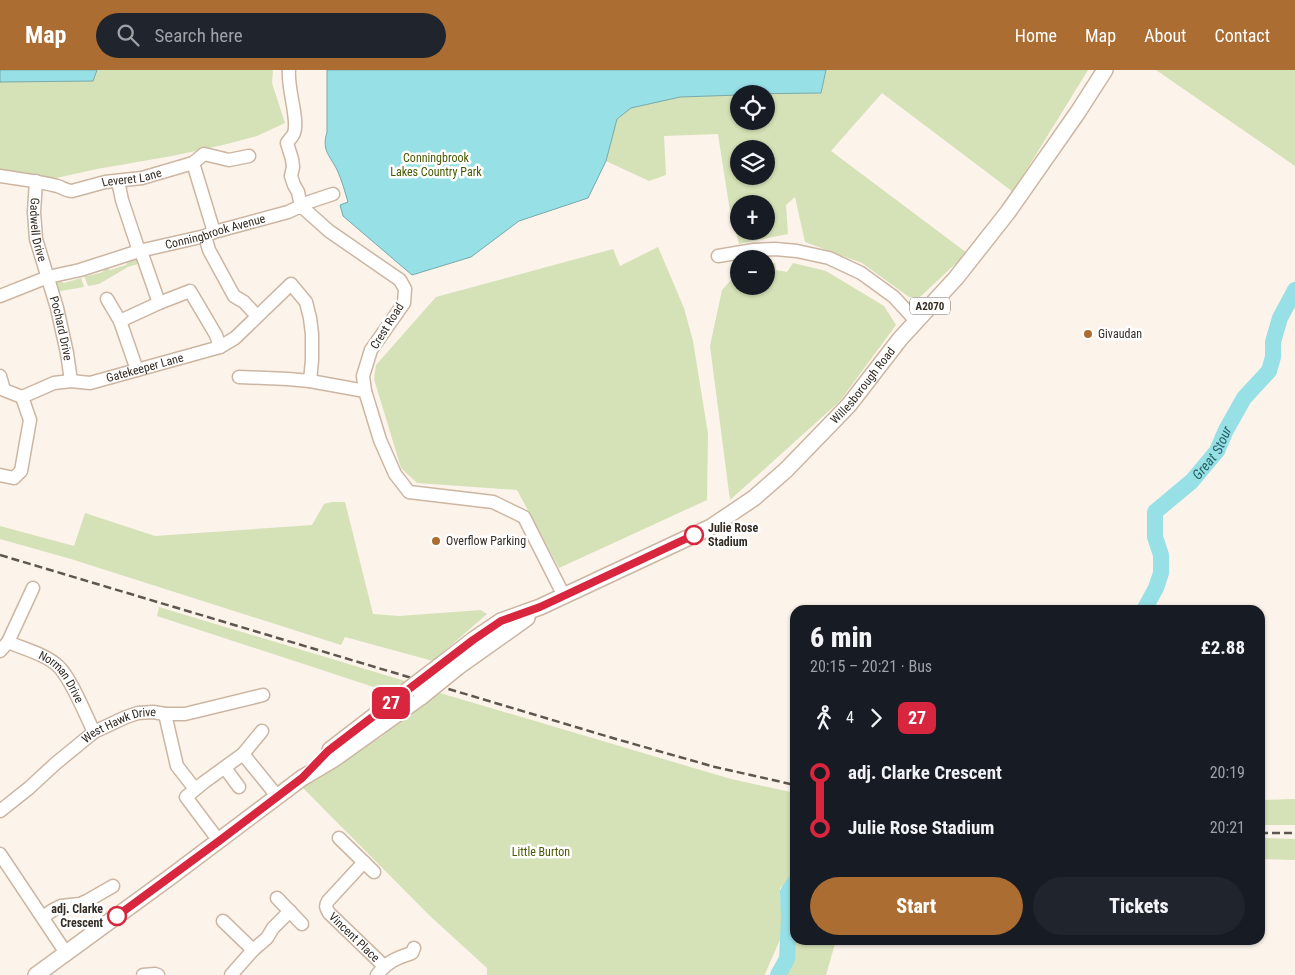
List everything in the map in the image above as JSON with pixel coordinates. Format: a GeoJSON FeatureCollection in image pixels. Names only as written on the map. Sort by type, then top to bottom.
{"type":"FeatureCollection","features":[{"type":"Feature","properties":{"kind":"main road","name":"Willesborough Road"},"geometry":{"type":"LineString","coordinates":[[36,975],[219,841],[277,796],[334,759],[414,693],[442,664],[501,621],[540,607],[711,527],[754,498],[786,470],[849,405],[900,339],[956,278],[1008,212],[1105,70]]}},
{"type":"Feature","properties":{"kind":"main road","name":"Willesborough Road"},"geometry":{"type":"LineString","coordinates":[[414,693],[458,667],[540,607]]}},
{"type":"Feature","properties":{"kind":"street"},"geometry":{"type":"LineString","coordinates":[[289,70],[288,80],[294,109],[294,133],[287,143],[293,167],[291,176],[298,192],[301,206]]}},
{"type":"Feature","properties":{"kind":"street","name":"Leveret Lane"},"geometry":{"type":"LineString","coordinates":[[0,176],[60,186],[68,191],[72,191],[104,182],[142,178],[194,162],[204,154],[229,160],[249,156]]}},
{"type":"Feature","properties":{"kind":"street"},"geometry":{"type":"LineString","coordinates":[[194,162],[210,234],[209,250],[234,296],[244,302],[257,316]]}},
{"type":"Feature","properties":{"kind":"street","name":"Gadwell Drive"},"geometry":{"type":"LineString","coordinates":[[36,181],[34,212],[36,239],[48,277]]}},
{"type":"Feature","properties":{"kind":"street"},"geometry":{"type":"LineString","coordinates":[[118,181],[122,200],[139,251],[143,257],[159,303]]}},
{"type":"Feature","properties":{"kind":"street","name":"Conningbrook Avenue"},"geometry":{"type":"LineString","coordinates":[[0,296],[48,277],[80,270],[139,251],[210,234],[288,212],[333,194]]}},
{"type":"Feature","properties":{"kind":"street","name":"Crest Road"},"geometry":{"type":"LineString","coordinates":[[301,206],[330,231],[400,280],[405,289],[404,303],[371,350],[363,376],[365,391]]}},
{"type":"Feature","properties":{"kind":"street"},"geometry":{"type":"LineString","coordinates":[[718,256],[754,250],[775,249],[797,251],[829,258],[860,273],[894,297],[916,321]]}},
{"type":"Feature","properties":{"kind":"street","name":"Pochard Drive"},"geometry":{"type":"LineString","coordinates":[[48,277],[67,353],[71,381]]}},
{"type":"Feature","properties":{"kind":"street","name":"Gatekeeper Lane"},"geometry":{"type":"LineString","coordinates":[[22,397],[54,383],[71,381],[90,383],[220,347],[235,338],[291,284],[306,302],[312,334],[310,381]]}},
{"type":"Feature","properties":{"kind":"street"},"geometry":{"type":"LineString","coordinates":[[120,321],[159,303],[190,292],[216,335],[220,347]]}},
{"type":"Feature","properties":{"kind":"street"},"geometry":{"type":"LineString","coordinates":[[107,299],[120,321],[137,370]]}},
{"type":"Feature","properties":{"kind":"street"},"geometry":{"type":"LineString","coordinates":[[0,376],[4,390],[22,397],[30,420],[22,471],[14,478],[0,475]]}},
{"type":"Feature","properties":{"kind":"street"},"geometry":{"type":"LineString","coordinates":[[239,377],[310,381],[365,391],[380,440],[395,474],[409,492],[493,502],[524,517],[564,596]]}},
{"type":"Feature","properties":{"kind":"street","name":"Norman Drive"},"geometry":{"type":"LineString","coordinates":[[33,588],[4,647],[23,648],[35,652],[58,666],[69,681],[94,732]]}},
{"type":"Feature","properties":{"kind":"street","name":"West Hawk Drive"},"geometry":{"type":"LineString","coordinates":[[0,811],[94,732],[126,717],[154,712],[185,714],[263,695]]}},
{"type":"Feature","properties":{"kind":"street"},"geometry":{"type":"LineString","coordinates":[[165,714],[177,766],[195,790]]}},
{"type":"Feature","properties":{"kind":"street"},"geometry":{"type":"LineString","coordinates":[[219,841],[186,797],[243,754],[262,731]]}},
{"type":"Feature","properties":{"kind":"street"},"geometry":{"type":"LineString","coordinates":[[243,754],[277,796]]}},
{"type":"Feature","properties":{"kind":"street"},"geometry":{"type":"LineString","coordinates":[[225,768],[239,786]]}},
{"type":"Feature","properties":{"kind":"street"},"geometry":{"type":"LineString","coordinates":[[339,838],[374,872]]}},
{"type":"Feature","properties":{"kind":"street"},"geometry":{"type":"LineString","coordinates":[[0,854],[5,872],[43,917],[66,953]]}},
{"type":"Feature","properties":{"kind":"street","name":"Vincent Place"},"geometry":{"type":"LineString","coordinates":[[364,862],[328,901],[326,904],[328,912],[381,970],[389,962],[412,953],[414,948]]}},
{"type":"Feature","properties":{"kind":"street"},"geometry":{"type":"LineString","coordinates":[[43,917],[61,906],[80,904],[87,901],[113,886]]}},
{"type":"Feature","properties":{"kind":"street"},"geometry":{"type":"LineString","coordinates":[[277,898],[302,924]]}},
{"type":"Feature","properties":{"kind":"street"},"geometry":{"type":"LineString","coordinates":[[230,975],[290,911]]}},
{"type":"Feature","properties":{"kind":"street"},"geometry":{"type":"LineString","coordinates":[[223,921],[253,950]]}},
{"type":"Feature","properties":{"kind":"street"},"geometry":{"type":"LineString","coordinates":[[143,975],[158,975]]}},
{"type":"Feature","properties":{"kind":"green space"},"geometry":{"type":"Polygon","coordinates":[[[0,70],[273,70],[272,83],[285,123],[257,136],[223,145],[47,180],[37,174],[12,173],[0,169],[0,70]]]}},
{"type":"Feature","properties":{"kind":"green space","name":"Conningbrook Lakes Country Park"},"geometry":{"type":"Polygon","coordinates":[[[327,70],[1088,70],[1013,192],[882,93],[831,151],[967,253],[920,297],[909,297],[862,263],[805,242],[795,197],[786,205],[788,234],[775,237],[775,195],[730,195],[730,209],[718,134],[664,136],[666,175],[649,181],[606,161],[588,198],[519,221],[471,257],[412,275],[343,216],[340,205],[348,202],[339,175],[326,149],[325,139],[327,132],[327,70]]]}},
{"type":"Feature","properties":{"kind":"green space"},"geometry":{"type":"Polygon","coordinates":[[[1156,70],[1295,70],[1295,166],[1156,70]]]}},
{"type":"Feature","properties":{"kind":"green space","name":"Conningbrook Lakes Country Park"},"geometry":{"type":"Polygon","coordinates":[[[738,240],[759,240],[739,244],[738,240]]]}},
{"type":"Feature","properties":{"kind":"green space","name":"Julie Rose Stadium"},"geometry":{"type":"Polygon","coordinates":[[[658,247],[684,308],[693,341],[708,434],[707,500],[559,568],[517,490],[417,483],[401,468],[374,379],[376,365],[436,297],[613,249],[620,266],[658,247]]]}},
{"type":"Feature","properties":{"kind":"green space"},"geometry":{"type":"Polygon","coordinates":[[[137,258],[141,263],[128,267],[99,284],[88,286],[84,275],[88,276],[103,272],[107,268],[110,270],[126,265],[129,260],[137,258]]]}},
{"type":"Feature","properties":{"kind":"green space"},"geometry":{"type":"Polygon","coordinates":[[[775,263],[776,270],[787,272],[793,263],[826,271],[884,306],[896,325],[840,401],[730,500],[710,346],[722,290],[730,281],[730,295],[775,295],[775,263]]]}},
{"type":"Feature","properties":{"kind":"green space"},"geometry":{"type":"Polygon","coordinates":[[[81,278],[84,287],[55,292],[54,284],[60,281],[64,283],[81,278]]]}},
{"type":"Feature","properties":{"kind":"green space"},"geometry":{"type":"Polygon","coordinates":[[[345,502],[373,614],[399,616],[481,610],[487,614],[433,661],[345,637],[341,645],[71,559],[0,539],[0,526],[74,546],[85,513],[155,536],[312,525],[324,504],[345,502]]]}},
{"type":"Feature","properties":{"kind":"green space"},"geometry":{"type":"Polygon","coordinates":[[[159,607],[405,681],[389,691],[383,690],[157,616],[159,607]]]}},
{"type":"Feature","properties":{"kind":"green space","name":"Little Burton"},"geometry":{"type":"Polygon","coordinates":[[[440,693],[731,779],[790,792],[790,878],[780,888],[782,935],[765,974],[487,975],[487,968],[430,916],[301,786],[381,737],[440,693]]]}},
{"type":"Feature","properties":{"kind":"green space"},"geometry":{"type":"Polygon","coordinates":[[[1295,799],[1295,825],[1265,825],[1265,800],[1295,799]]]}},
{"type":"Feature","properties":{"kind":"green space"},"geometry":{"type":"Polygon","coordinates":[[[1265,838],[1295,839],[1295,860],[1265,859],[1265,838]]]}},
{"type":"Feature","properties":{"kind":"green space"},"geometry":{"type":"Polygon","coordinates":[[[793,945],[835,945],[826,975],[786,975],[792,958],[793,945]]]}},
{"type":"Feature","properties":{"kind":"water"},"geometry":{"type":"Polygon","coordinates":[[[0,70],[97,70],[93,81],[0,82],[0,70]]]}},
{"type":"Feature","properties":{"kind":"water","name":"Conningbrook Lakes Country Park"},"geometry":{"type":"Polygon","coordinates":[[[327,70],[826,70],[821,93],[775,94],[775,85],[730,85],[730,95],[680,97],[631,108],[617,119],[606,161],[588,198],[519,221],[471,257],[412,275],[343,216],[340,205],[348,202],[339,175],[326,149],[325,139],[327,132],[327,70]]]}},
{"type":"Feature","properties":{"kind":"waterway","name":"Great Stour"},"geometry":{"type":"LineString","coordinates":[[1147,605],[1156,588],[1161,573],[1161,555],[1155,537],[1155,512],[1192,481],[1217,451],[1226,430],[1244,398],[1269,371],[1273,357],[1273,342],[1280,318],[1295,290]]}},
{"type":"Feature","properties":{"kind":"waterway","name":"Great Stour"},"geometry":{"type":"LineString","coordinates":[[778,975],[787,959],[788,892],[790,889]]}},
{"type":"Feature","properties":{"kind":"railway"},"geometry":{"type":"LineString","coordinates":[[0,555],[616,739],[715,767],[790,784]]}},
{"type":"Feature","properties":{"kind":"railway"},"geometry":{"type":"LineString","coordinates":[[1265,833],[1295,833]]}},
{"type":"Feature","properties":{"kind":"bus line","name":"27"},"geometry":{"type":"LineString","coordinates":[[117,916],[241,825],[302,778],[328,751],[473,640],[501,621],[540,607],[694,535]]}},
{"type":"Feature","properties":{"kind":"place","name":"Givaudan"},"geometry":{"type":"Point","coordinates":[1088,334]}},
{"type":"Feature","properties":{"kind":"place","name":"Julie Rose Stadium"},"geometry":{"type":"Point","coordinates":[694,535]}},
{"type":"Feature","properties":{"kind":"place","name":"Overflow Parking"},"geometry":{"type":"Point","coordinates":[436,541]}},
{"type":"Feature","properties":{"kind":"place","name":"adj. Clarke Crescent"},"geometry":{"type":"Point","coordinates":[117,916]}}]}
